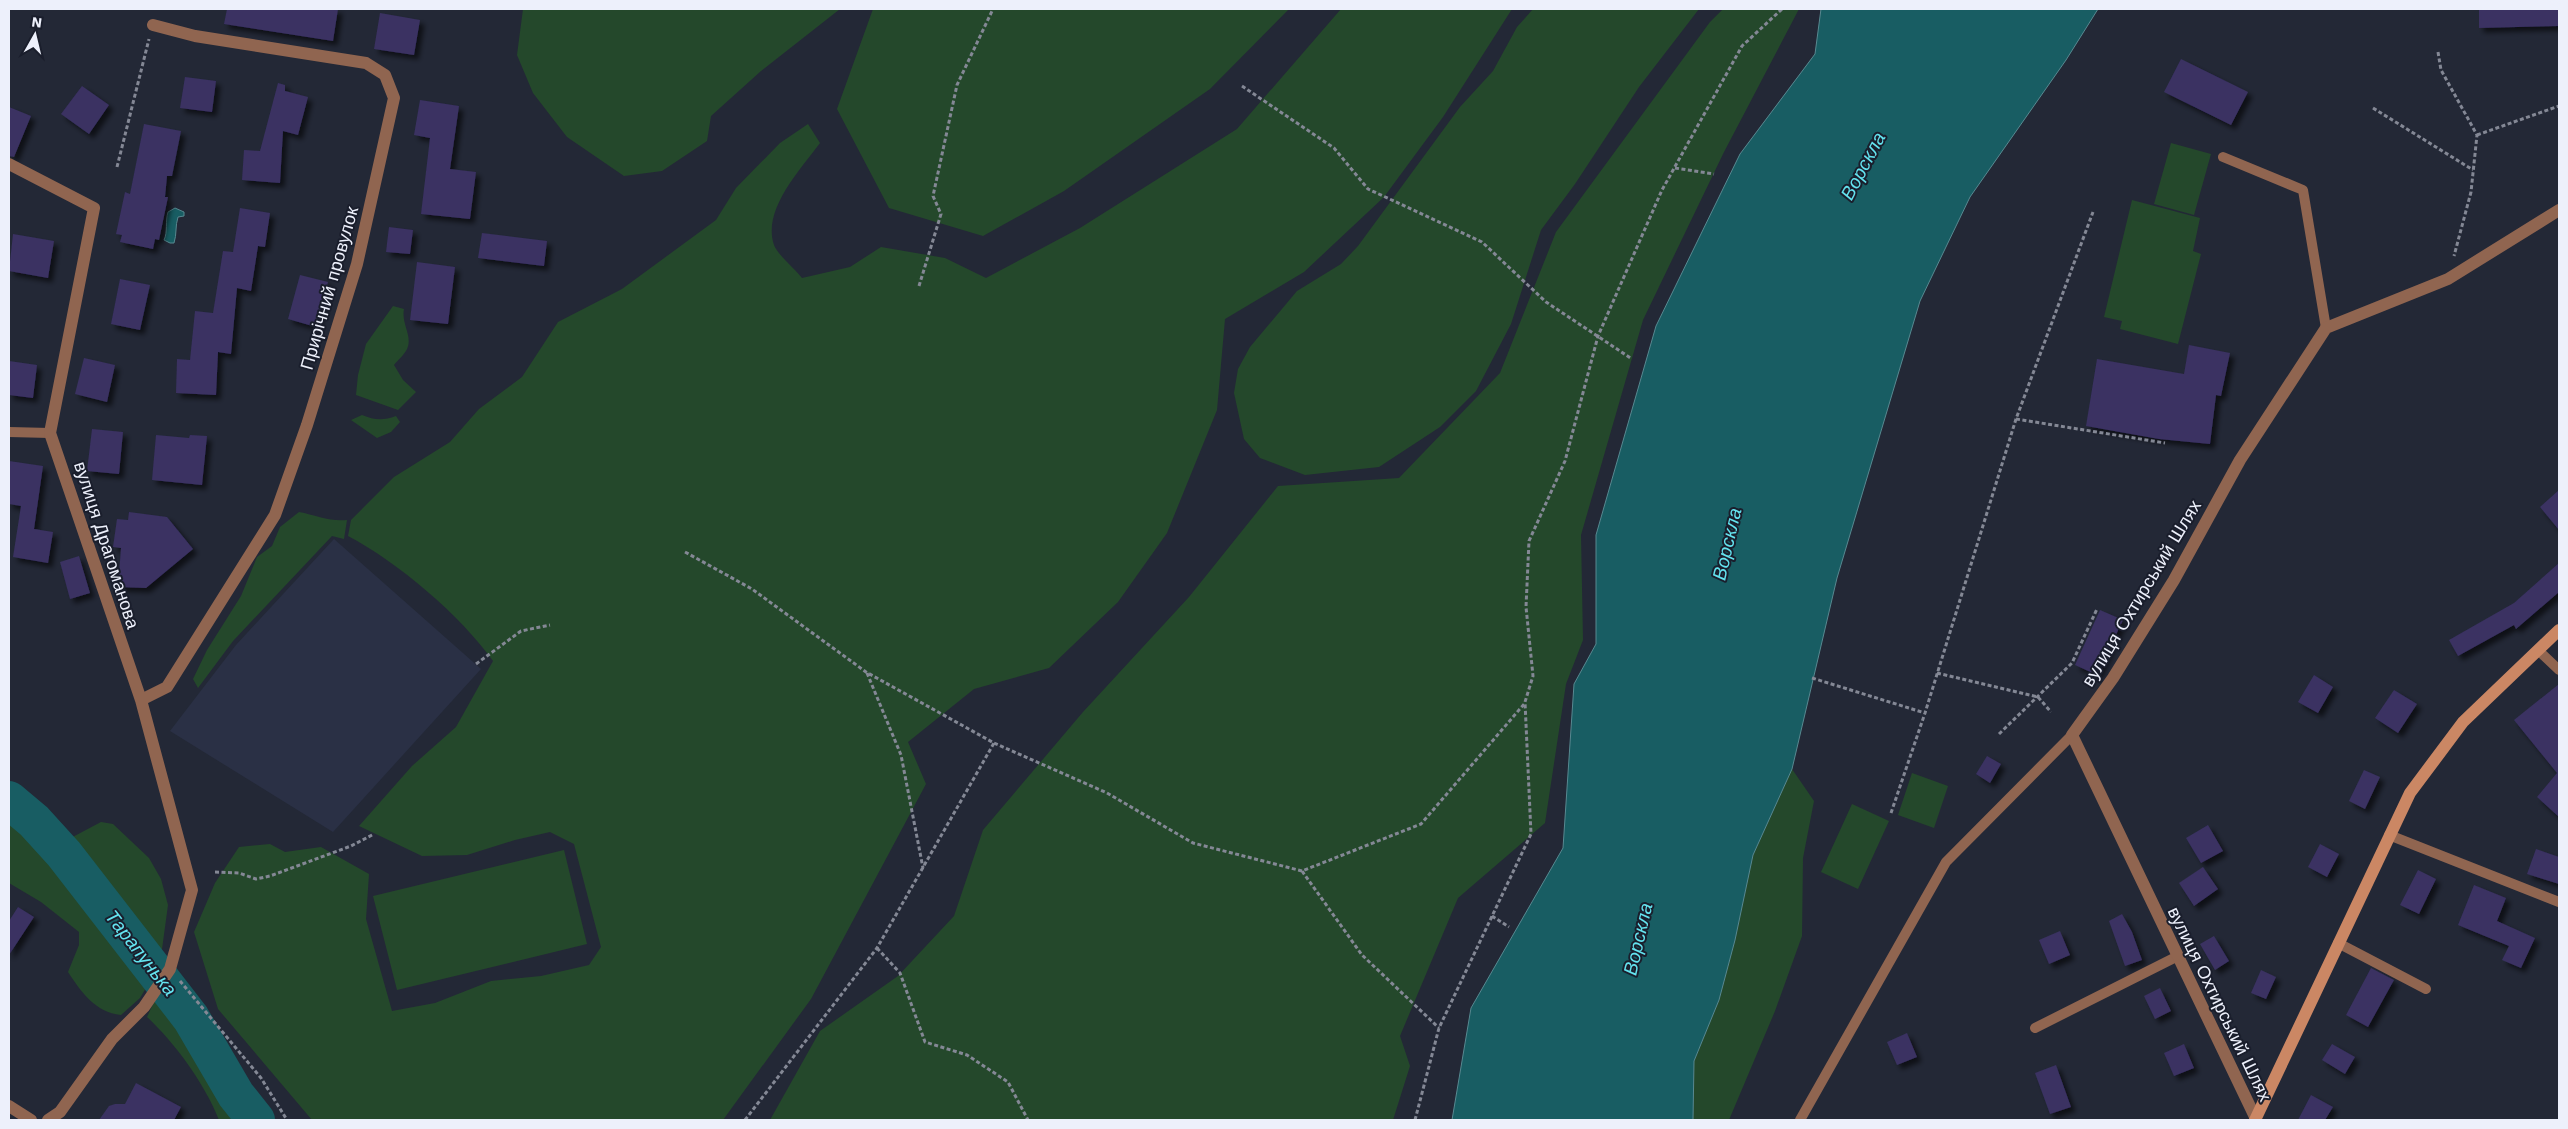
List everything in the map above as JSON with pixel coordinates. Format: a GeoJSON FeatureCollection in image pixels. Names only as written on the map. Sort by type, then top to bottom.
{"type":"FeatureCollection","features":[{"type":"Feature","properties":{"kind":"main road","name":"вулиця Охтирський Шлях"},"geometry":{"type":"LineString","coordinates":[[2255,1120],[2410,793],[2463,722],[2559,630]]}},
{"type":"Feature","properties":{"kind":"street","name":"Прирічний провулок"},"geometry":{"type":"LineString","coordinates":[[141,700],[167,687],[275,515],[307,425],[358,264],[394,98],[385,75],[366,63],[195,36],[153,25]]}},
{"type":"Feature","properties":{"kind":"street","name":"вулиця Драгоманова"},"geometry":{"type":"LineString","coordinates":[[9,164],[94,208],[50,433],[141,700],[192,890],[170,969]]}},
{"type":"Feature","properties":{"kind":"street"},"geometry":{"type":"LineString","coordinates":[[2326,328],[2448,278],[2559,210]]}},
{"type":"Feature","properties":{"kind":"street","name":"вулиця Охтирський Шлях"},"geometry":{"type":"LineString","coordinates":[[2255,1120],[2072,735],[2113,678],[2174,580],[2240,460],[2326,328]]}},
{"type":"Feature","properties":{"kind":"street"},"geometry":{"type":"LineString","coordinates":[[48,1120],[60,1112],[112,1039],[144,1007],[170,969]]}},
{"type":"Feature","properties":{"kind":"street"},"geometry":{"type":"LineString","coordinates":[[9,1106],[31,1120]]}},
{"type":"Feature","properties":{"kind":"lane"},"geometry":{"type":"LineString","coordinates":[[2223,158],[2303,190],[2326,328]]}},
{"type":"Feature","properties":{"kind":"lane"},"geometry":{"type":"LineString","coordinates":[[9,432],[50,433]]}},
{"type":"Feature","properties":{"kind":"lane"},"geometry":{"type":"LineString","coordinates":[[2538,650],[2559,670]]}},
{"type":"Feature","properties":{"kind":"lane"},"geometry":{"type":"LineString","coordinates":[[1800,1120],[1946,862],[2072,735]]}},
{"type":"Feature","properties":{"kind":"lane"},"geometry":{"type":"LineString","coordinates":[[2389,835],[2559,902]]}},
{"type":"Feature","properties":{"kind":"lane"},"geometry":{"type":"LineString","coordinates":[[2338,943],[2426,989]]}},
{"type":"Feature","properties":{"kind":"lane"},"geometry":{"type":"LineString","coordinates":[[2035,1028],[2178,956]]}},
{"type":"Feature","properties":{"kind":"path"},"geometry":{"type":"LineString","coordinates":[[920,286],[941,214],[933,196],[957,85],[993,9]]}},
{"type":"Feature","properties":{"kind":"path"},"geometry":{"type":"LineString","coordinates":[[1415,1120],[1439,1028],[1531,834],[1525,702],[1532,676],[1526,607],[1529,541],[1565,461],[1598,336],[1662,190],[1742,46],[1782,9]]}},
{"type":"Feature","properties":{"kind":"path"},"geometry":{"type":"LineString","coordinates":[[117,167],[153,25]]}},
{"type":"Feature","properties":{"kind":"path"},"geometry":{"type":"LineString","coordinates":[[2438,52],[2441,70],[2477,135],[2471,192],[2448,278]]}},
{"type":"Feature","properties":{"kind":"path"},"geometry":{"type":"LineString","coordinates":[[1242,86],[1334,148],[1368,189],[1482,242],[1546,302],[1632,359]]}},
{"type":"Feature","properties":{"kind":"path"},"geometry":{"type":"LineString","coordinates":[[2477,135],[2559,106]]}},
{"type":"Feature","properties":{"kind":"path"},"geometry":{"type":"LineString","coordinates":[[2373,108],[2474,170]]}},
{"type":"Feature","properties":{"kind":"path"},"geometry":{"type":"LineString","coordinates":[[1674,168],[1714,174]]}},
{"type":"Feature","properties":{"kind":"path"},"geometry":{"type":"LineString","coordinates":[[1891,813],[1925,713],[2016,419],[2092,212]]}},
{"type":"Feature","properties":{"kind":"path"},"geometry":{"type":"LineString","coordinates":[[2016,419],[2165,443]]}},
{"type":"Feature","properties":{"kind":"path"},"geometry":{"type":"LineString","coordinates":[[686,552],[752,589],[866,672],[994,743],[1107,793],[1193,843],[1302,871],[1421,824],[1525,702]]}},
{"type":"Feature","properties":{"kind":"path"},"geometry":{"type":"LineString","coordinates":[[1999,734],[2072,663],[2097,609]]}},
{"type":"Feature","properties":{"kind":"path"},"geometry":{"type":"LineString","coordinates":[[476,664],[521,631],[550,625]]}},
{"type":"Feature","properties":{"kind":"path"},"geometry":{"type":"LineString","coordinates":[[866,672],[901,755],[923,868]]}},
{"type":"Feature","properties":{"kind":"path"},"geometry":{"type":"LineString","coordinates":[[1937,673],[2038,697],[2051,712]]}},
{"type":"Feature","properties":{"kind":"path"},"geometry":{"type":"LineString","coordinates":[[1812,678],[1925,713]]}},
{"type":"Feature","properties":{"kind":"path"},"geometry":{"type":"LineString","coordinates":[[745,1120],[877,948],[994,743]]}},
{"type":"Feature","properties":{"kind":"path"},"geometry":{"type":"LineString","coordinates":[[215,872],[239,873],[256,879],[270,876],[350,846],[374,834]]}},
{"type":"Feature","properties":{"kind":"path"},"geometry":{"type":"LineString","coordinates":[[1302,871],[1362,955],[1439,1028]]}},
{"type":"Feature","properties":{"kind":"path"},"geometry":{"type":"LineString","coordinates":[[1492,916],[1509,927]]}},
{"type":"Feature","properties":{"kind":"path"},"geometry":{"type":"LineString","coordinates":[[877,948],[900,973],[925,1042],[967,1055],[1008,1082],[1028,1120]]}},
{"type":"Feature","properties":{"kind":"path"},"geometry":{"type":"LineString","coordinates":[[170,969],[262,1078],[287,1120]]}},
{"type":"Feature","properties":{"kind":"shaded area"},"geometry":{"type":"Polygon","coordinates":[[[523,9],[840,9],[761,71],[711,116],[707,141],[662,171],[624,176],[567,137],[533,93],[517,55],[523,9]]]}},
{"type":"Feature","properties":{"kind":"shaded area"},"geometry":{"type":"Polygon","coordinates":[[[873,9],[1289,9],[1210,89],[1064,191],[983,236],[889,208],[837,109],[873,9]]]}},
{"type":"Feature","properties":{"kind":"shaded area"},"geometry":{"type":"Polygon","coordinates":[[[1341,9],[1512,9],[1443,117],[1384,197],[1304,272],[1225,319],[1217,410],[1167,533],[1118,602],[1049,668],[974,689],[908,742],[926,784],[811,999],[723,1120],[312,1120],[218,1009],[194,932],[215,883],[239,847],[270,844],[285,852],[321,847],[369,874],[366,919],[392,1011],[435,1003],[491,981],[541,976],[589,965],[601,947],[574,844],[550,832],[515,840],[467,855],[422,856],[359,826],[412,766],[456,727],[493,661],[464,626],[427,591],[388,560],[348,536],[351,520],[394,477],[450,442],[479,409],[522,377],[558,322],[622,289],[716,220],[736,188],[780,143],[808,124],[820,143],[785,191],[773,218],[772,232],[776,249],[802,278],[850,267],[881,247],[945,258],[986,278],[1080,228],[1237,129],[1341,9]]]}},
{"type":"Feature","properties":{"kind":"shaded area"},"geometry":{"type":"Polygon","coordinates":[[[1533,9],[1699,9],[1639,87],[1575,184],[1541,230],[1511,324],[1476,391],[1440,427],[1379,467],[1305,475],[1260,458],[1244,439],[1234,393],[1238,369],[1250,347],[1297,291],[1341,264],[1358,246],[1460,107],[1493,71],[1517,27],[1533,9]]]}},
{"type":"Feature","properties":{"kind":"shaded area"},"geometry":{"type":"Polygon","coordinates":[[[1723,9],[1799,9],[1724,152],[1643,320],[1581,535],[1583,640],[1566,684],[1545,823],[1458,898],[1400,1036],[1410,1066],[1393,1120],[770,1120],[820,1031],[898,976],[954,916],[983,830],[1083,712],[1189,597],[1278,486],[1399,478],[1500,373],[1556,232],[1710,22],[1723,9]]]}},
{"type":"Feature","properties":{"kind":"shaded area"},"geometry":{"type":"Polygon","coordinates":[[[2171,143],[2211,154],[2194,215],[2154,204],[2171,143]]]}},
{"type":"Feature","properties":{"kind":"shaded area"},"geometry":{"type":"Polygon","coordinates":[[[2132,200],[2200,218],[2193,251],[2201,254],[2178,344],[2120,329],[2122,321],[2104,317],[2132,200]]]}},
{"type":"Feature","properties":{"kind":"shaded area"},"geometry":{"type":"Polygon","coordinates":[[[393,306],[404,309],[404,320],[409,339],[406,351],[394,365],[403,380],[416,392],[398,410],[356,395],[358,375],[366,344],[393,306]]]}},
{"type":"Feature","properties":{"kind":"shaded area"},"geometry":{"type":"Polygon","coordinates":[[[362,415],[379,419],[396,416],[400,422],[391,432],[377,438],[351,420],[362,415]]]}},
{"type":"Feature","properties":{"kind":"shaded area"},"geometry":{"type":"Polygon","coordinates":[[[299,512],[329,519],[347,520],[344,539],[332,536],[233,641],[198,688],[193,679],[207,650],[241,596],[257,557],[272,546],[280,527],[299,512]]]}},
{"type":"Feature","properties":{"kind":"shaded area"},"geometry":{"type":"Polygon","coordinates":[[[334,539],[481,669],[333,832],[170,731],[236,645],[334,539]]]}},
{"type":"Feature","properties":{"kind":"shaded area"},"geometry":{"type":"Polygon","coordinates":[[[1792,769],[1814,801],[1803,858],[1802,936],[1775,1011],[1729,1120],[1693,1120],[1694,1061],[1719,1000],[1735,940],[1753,855],[1792,769]]]}},
{"type":"Feature","properties":{"kind":"shaded area"},"geometry":{"type":"Polygon","coordinates":[[[1912,773],[1948,786],[1934,828],[1898,815],[1912,773]]]}},
{"type":"Feature","properties":{"kind":"shaded area"},"geometry":{"type":"Polygon","coordinates":[[[1852,804],[1889,821],[1858,889],[1821,872],[1852,804]]]}},
{"type":"Feature","properties":{"kind":"shaded area"},"geometry":{"type":"Polygon","coordinates":[[[9,808],[16,811],[34,828],[56,840],[67,840],[101,822],[113,824],[149,858],[161,879],[168,905],[160,964],[140,998],[121,1015],[96,1006],[84,994],[68,972],[79,945],[79,932],[41,902],[9,883],[9,808]]]}},
{"type":"Feature","properties":{"kind":"shaded area"},"geometry":{"type":"Polygon","coordinates":[[[564,850],[587,944],[397,990],[373,896],[564,850]]]}},
{"type":"Feature","properties":{"kind":"shaded area"},"geometry":{"type":"Polygon","coordinates":[[[165,990],[177,991],[232,1059],[268,1120],[219,1120],[206,1092],[188,1065],[158,1027],[147,1017],[153,1004],[165,990]]]}},
{"type":"Feature","properties":{"kind":"water","name":"Ворскла"},"geometry":{"type":"Polygon","coordinates":[[[1821,9],[2098,9],[2066,60],[1970,197],[1920,301],[1837,578],[1792,769],[1753,855],[1735,940],[1719,1000],[1694,1061],[1693,1120],[1452,1120],[1471,1008],[1563,848],[1574,684],[1596,644],[1596,535],[1656,326],[1740,154],[1815,54],[1821,9]]]}},
{"type":"Feature","properties":{"kind":"water"},"geometry":{"type":"Polygon","coordinates":[[[175,208],[184,212],[184,216],[178,217],[174,243],[170,243],[164,240],[167,215],[168,212],[175,208]]]}},
{"type":"Feature","properties":{"kind":"building"},"geometry":{"type":"Polygon","coordinates":[[[227,9],[338,9],[333,41],[224,24],[227,9]]]}},
{"type":"Feature","properties":{"kind":"building"},"geometry":{"type":"Polygon","coordinates":[[[2479,9],[2559,9],[2559,26],[2479,28],[2479,9]]]}},
{"type":"Feature","properties":{"kind":"building"},"geometry":{"type":"Polygon","coordinates":[[[380,13],[420,20],[414,55],[374,49],[380,13]]]}},
{"type":"Feature","properties":{"kind":"building"},"geometry":{"type":"Polygon","coordinates":[[[2181,59],[2248,92],[2231,125],[2164,92],[2181,59]]]}},
{"type":"Feature","properties":{"kind":"building"},"geometry":{"type":"Polygon","coordinates":[[[185,77],[216,81],[212,112],[180,108],[185,77]]]}},
{"type":"Feature","properties":{"kind":"building"},"geometry":{"type":"Polygon","coordinates":[[[278,83],[285,85],[285,91],[308,97],[298,135],[283,131],[280,183],[242,180],[244,150],[260,151],[278,83]]]}},
{"type":"Feature","properties":{"kind":"building"},"geometry":{"type":"Polygon","coordinates":[[[82,86],[109,105],[89,134],[61,114],[82,86]]]}},
{"type":"Feature","properties":{"kind":"building"},"geometry":{"type":"Polygon","coordinates":[[[420,100],[459,106],[450,169],[476,172],[470,219],[421,214],[430,138],[414,135],[420,100]]]}},
{"type":"Feature","properties":{"kind":"building"},"geometry":{"type":"Polygon","coordinates":[[[9,107],[31,116],[14,157],[9,156],[9,107]]]}},
{"type":"Feature","properties":{"kind":"building"},"geometry":{"type":"Polygon","coordinates":[[[144,124],[181,131],[172,176],[167,176],[165,197],[168,197],[159,240],[155,239],[153,249],[120,242],[122,235],[116,234],[125,192],[130,194],[144,124]]]}},
{"type":"Feature","properties":{"kind":"building"},"geometry":{"type":"Polygon","coordinates":[[[240,208],[270,213],[265,247],[258,246],[251,291],[237,288],[231,354],[218,352],[216,395],[176,393],[177,359],[190,360],[195,311],[213,313],[223,251],[233,252],[240,208]]]}},
{"type":"Feature","properties":{"kind":"building"},"geometry":{"type":"Polygon","coordinates":[[[389,227],[413,230],[410,254],[386,252],[389,227]]]}},
{"type":"Feature","properties":{"kind":"building"},"geometry":{"type":"Polygon","coordinates":[[[482,233],[547,241],[544,266],[478,258],[482,233]]]}},
{"type":"Feature","properties":{"kind":"building"},"geometry":{"type":"Polygon","coordinates":[[[13,234],[54,241],[48,278],[9,271],[13,234]]]}},
{"type":"Feature","properties":{"kind":"building"},"geometry":{"type":"Polygon","coordinates":[[[417,262],[455,267],[448,324],[410,320],[417,262]]]}},
{"type":"Feature","properties":{"kind":"building"},"geometry":{"type":"Polygon","coordinates":[[[300,275],[328,282],[316,327],[288,319],[300,275]]]}},
{"type":"Feature","properties":{"kind":"building"},"geometry":{"type":"Polygon","coordinates":[[[120,279],[150,285],[140,330],[111,324],[120,279]]]}},
{"type":"Feature","properties":{"kind":"building"},"geometry":{"type":"Polygon","coordinates":[[[2189,345],[2230,353],[2221,396],[2216,395],[2210,444],[2159,439],[2086,426],[2097,359],[2184,374],[2189,345]]]}},
{"type":"Feature","properties":{"kind":"building"},"geometry":{"type":"Polygon","coordinates":[[[84,358],[115,365],[107,402],[75,394],[84,358]]]}},
{"type":"Feature","properties":{"kind":"building"},"geometry":{"type":"Polygon","coordinates":[[[9,361],[37,365],[33,398],[9,395],[9,361]]]}},
{"type":"Feature","properties":{"kind":"building"},"geometry":{"type":"Polygon","coordinates":[[[92,429],[123,432],[119,474],[87,471],[92,429]]]}},
{"type":"Feature","properties":{"kind":"building"},"geometry":{"type":"Polygon","coordinates":[[[156,435],[189,438],[190,435],[207,436],[202,485],[152,480],[156,435]]]}},
{"type":"Feature","properties":{"kind":"building"},"geometry":{"type":"Polygon","coordinates":[[[9,461],[43,466],[34,529],[53,532],[48,563],[13,557],[21,506],[9,504],[9,461]]]}},
{"type":"Feature","properties":{"kind":"building"},"geometry":{"type":"Polygon","coordinates":[[[2559,490],[2559,530],[2540,507],[2559,490]]]}},
{"type":"Feature","properties":{"kind":"building"},"geometry":{"type":"Polygon","coordinates":[[[129,512],[167,517],[193,549],[146,588],[118,587],[121,548],[113,547],[117,519],[128,520],[129,512]]]}},
{"type":"Feature","properties":{"kind":"building"},"geometry":{"type":"Polygon","coordinates":[[[79,556],[90,593],[70,599],[60,562],[79,556]]]}},
{"type":"Feature","properties":{"kind":"building"},"geometry":{"type":"Polygon","coordinates":[[[2559,563],[2559,592],[2516,629],[2514,625],[2458,656],[2449,640],[2514,603],[2559,563]]]}},
{"type":"Feature","properties":{"kind":"building"},"geometry":{"type":"Polygon","coordinates":[[[2100,610],[2123,620],[2097,675],[2075,665],[2100,610]]]}},
{"type":"Feature","properties":{"kind":"building"},"geometry":{"type":"Polygon","coordinates":[[[2314,675],[2333,687],[2318,713],[2298,702],[2314,675]]]}},
{"type":"Feature","properties":{"kind":"building"},"geometry":{"type":"Polygon","coordinates":[[[2559,684],[2559,817],[2537,797],[2557,773],[2514,720],[2559,684]]]}},
{"type":"Feature","properties":{"kind":"building"},"geometry":{"type":"Polygon","coordinates":[[[2394,690],[2417,704],[2398,733],[2375,718],[2394,690]]]}},
{"type":"Feature","properties":{"kind":"building"},"geometry":{"type":"Polygon","coordinates":[[[1987,756],[2001,764],[1990,783],[1976,774],[1987,756]]]}},
{"type":"Feature","properties":{"kind":"building"},"geometry":{"type":"Polygon","coordinates":[[[2364,770],[2380,777],[2365,809],[2349,801],[2364,770]]]}},
{"type":"Feature","properties":{"kind":"building"},"geometry":{"type":"Polygon","coordinates":[[[2208,825],[2223,851],[2201,863],[2186,838],[2208,825]]]}},
{"type":"Feature","properties":{"kind":"building"},"geometry":{"type":"Polygon","coordinates":[[[2320,844],[2339,854],[2327,877],[2308,867],[2320,844]]]}},
{"type":"Feature","properties":{"kind":"building"},"geometry":{"type":"Polygon","coordinates":[[[2536,849],[2559,857],[2559,884],[2527,874],[2536,849]]]}},
{"type":"Feature","properties":{"kind":"building"},"geometry":{"type":"Polygon","coordinates":[[[2203,867],[2218,889],[2194,906],[2179,883],[2203,867]]]}},
{"type":"Feature","properties":{"kind":"building"},"geometry":{"type":"Polygon","coordinates":[[[2418,870],[2436,879],[2419,914],[2400,905],[2418,870]]]}},
{"type":"Feature","properties":{"kind":"building"},"geometry":{"type":"Polygon","coordinates":[[[2474,885],[2506,898],[2497,921],[2535,938],[2521,968],[2502,960],[2509,946],[2458,925],[2474,885]]]}},
{"type":"Feature","properties":{"kind":"building"},"geometry":{"type":"Polygon","coordinates":[[[18,907],[34,917],[9,955],[9,921],[18,907]]]}},
{"type":"Feature","properties":{"kind":"building"},"geometry":{"type":"Polygon","coordinates":[[[2122,914],[2132,932],[2142,960],[2125,966],[2109,921],[2122,914]]]}},
{"type":"Feature","properties":{"kind":"building"},"geometry":{"type":"Polygon","coordinates":[[[2060,931],[2070,955],[2049,964],[2039,940],[2060,931]]]}},
{"type":"Feature","properties":{"kind":"building"},"geometry":{"type":"Polygon","coordinates":[[[2214,936],[2229,961],[2215,970],[2200,944],[2214,936]]]}},
{"type":"Feature","properties":{"kind":"building"},"geometry":{"type":"Polygon","coordinates":[[[2371,968],[2394,980],[2368,1027],[2346,1015],[2371,968]]]}},
{"type":"Feature","properties":{"kind":"building"},"geometry":{"type":"Polygon","coordinates":[[[2261,970],[2276,977],[2266,999],[2251,993],[2261,970]]]}},
{"type":"Feature","properties":{"kind":"building"},"geometry":{"type":"Polygon","coordinates":[[[2160,988],[2171,1011],[2155,1019],[2144,996],[2160,988]]]}},
{"type":"Feature","properties":{"kind":"building"},"geometry":{"type":"Polygon","coordinates":[[[1907,1033],[1917,1057],[1897,1065],[1887,1042],[1907,1033]]]}},
{"type":"Feature","properties":{"kind":"building"},"geometry":{"type":"Polygon","coordinates":[[[2184,1044],[2194,1068],[2174,1076],[2164,1053],[2184,1044]]]}},
{"type":"Feature","properties":{"kind":"building"},"geometry":{"type":"Polygon","coordinates":[[[2332,1044],[2355,1057],[2345,1074],[2322,1060],[2332,1044]]]}},
{"type":"Feature","properties":{"kind":"building"},"geometry":{"type":"Polygon","coordinates":[[[2056,1065],[2071,1107],[2050,1114],[2035,1073],[2056,1065]]]}},
{"type":"Feature","properties":{"kind":"building"},"geometry":{"type":"Polygon","coordinates":[[[136,1083],[181,1107],[174,1120],[99,1120],[109,1106],[125,1104],[136,1083]]]}},
{"type":"Feature","properties":{"kind":"building"},"geometry":{"type":"Polygon","coordinates":[[[2311,1095],[2333,1107],[2325,1120],[2298,1120],[2311,1095]]]}},
{"type":"Feature","properties":{"kind":"waterway","name":"Тарапунька"},"geometry":{"type":"LineString","coordinates":[[9,800],[34,821],[64,854],[191,1018],[236,1095],[256,1120]]}}]}
